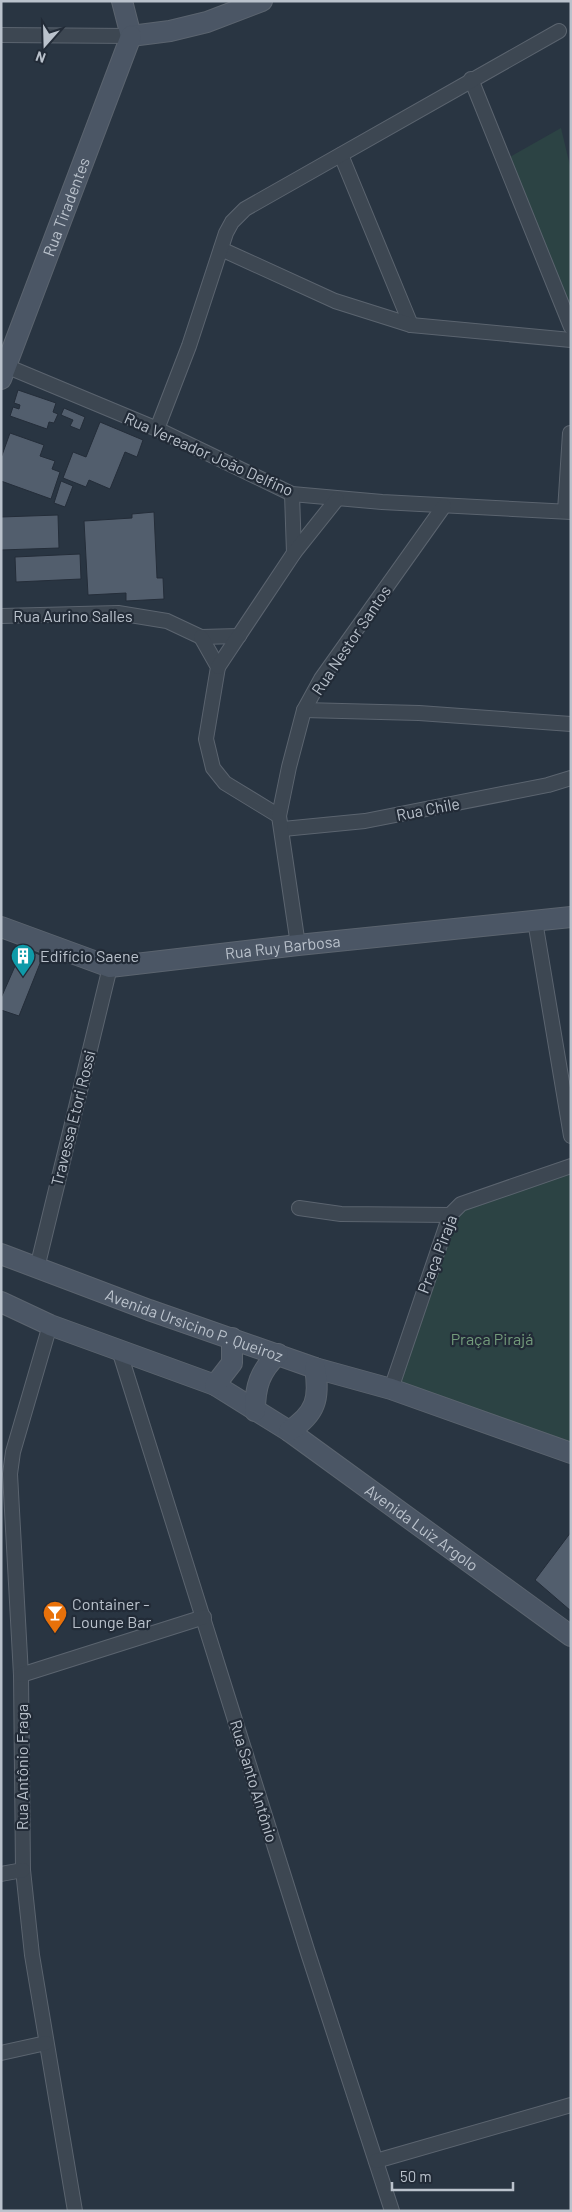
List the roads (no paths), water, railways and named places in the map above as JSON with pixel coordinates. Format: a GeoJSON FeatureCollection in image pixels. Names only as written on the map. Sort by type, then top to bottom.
{"type":"FeatureCollection","features":[{"type":"Feature","properties":{"kind":"main road"},"geometry":{"type":"LineString","coordinates":[[122,1],[131,36],[170,31],[207,22],[262,1]]}},
{"type":"Feature","properties":{"kind":"main road","name":"Rua Tiradentes"},"geometry":{"type":"LineString","coordinates":[[4,373],[131,36]]}},
{"type":"Feature","properties":{"kind":"main road","name":"Rua Ruy Barbosa"},"geometry":{"type":"LineString","coordinates":[[1,927],[110,967],[298,945],[571,917]]}},
{"type":"Feature","properties":{"kind":"main road","name":"Avenida Ursicino P. Queiroz"},"geometry":{"type":"LineString","coordinates":[[1,1254],[149,1310],[315,1368],[391,1389],[571,1453]]}},
{"type":"Feature","properties":{"kind":"main road"},"geometry":{"type":"LineString","coordinates":[[1,1302],[50,1325],[215,1385],[281,1426],[302,1423],[314,1406],[318,1385],[315,1368]]}},
{"type":"Feature","properties":{"kind":"main road"},"geometry":{"type":"LineString","coordinates":[[215,1385],[226,1374],[232,1363],[232,1338]]}},
{"type":"Feature","properties":{"kind":"main road"},"geometry":{"type":"LineString","coordinates":[[255,1411],[255,1392],[258,1379],[265,1367],[278,1354]]}},
{"type":"Feature","properties":{"kind":"main road","name":"Avenida Luiz Argolo"},"geometry":{"type":"LineString","coordinates":[[281,1426],[571,1636]]}},
{"type":"Feature","properties":{"kind":"street"},"geometry":{"type":"LineString","coordinates":[[158,429],[221,249],[232,222],[245,209],[558,31]]}},
{"type":"Feature","properties":{"kind":"street"},"geometry":{"type":"LineString","coordinates":[[1,35],[131,36]]}},
{"type":"Feature","properties":{"kind":"street"},"geometry":{"type":"LineString","coordinates":[[471,79],[571,327]]}},
{"type":"Feature","properties":{"kind":"street"},"geometry":{"type":"LineString","coordinates":[[340,155],[411,325]]}},
{"type":"Feature","properties":{"kind":"street"},"geometry":{"type":"LineString","coordinates":[[221,249],[335,302],[411,325],[571,340]]}},
{"type":"Feature","properties":{"kind":"street","name":"Rua Vereador João Delfino"},"geometry":{"type":"LineString","coordinates":[[4,373],[158,429],[292,494],[444,506],[568,512]]}},
{"type":"Feature","properties":{"kind":"street"},"geometry":{"type":"LineString","coordinates":[[568,512],[570,433]]}},
{"type":"Feature","properties":{"kind":"street"},"geometry":{"type":"LineString","coordinates":[[292,494],[294,553]]}},
{"type":"Feature","properties":{"kind":"street"},"geometry":{"type":"LineString","coordinates":[[281,822],[225,783],[213,768],[206,739],[218,667],[294,553],[337,499]]}},
{"type":"Feature","properties":{"kind":"street","name":"Rua Nestor Santos"},"geometry":{"type":"LineString","coordinates":[[298,945],[281,822],[289,767],[304,710],[321,679],[444,506]]}},
{"type":"Feature","properties":{"kind":"street","name":"Rua Aurino Salles"},"geometry":{"type":"LineString","coordinates":[[1,616],[118,613],[146,616],[167,621],[201,636],[239,636]]}},
{"type":"Feature","properties":{"kind":"street"},"geometry":{"type":"LineString","coordinates":[[201,636],[218,667]]}},
{"type":"Feature","properties":{"kind":"street"},"geometry":{"type":"LineString","coordinates":[[304,710],[418,713],[571,724]]}},
{"type":"Feature","properties":{"kind":"street","name":"Rua Chile"},"geometry":{"type":"LineString","coordinates":[[281,822],[365,821],[539,787],[571,778]]}},
{"type":"Feature","properties":{"kind":"street"},"geometry":{"type":"LineString","coordinates":[[534,921],[571,1136]]}},
{"type":"Feature","properties":{"kind":"street","name":"Travessa Etori Rossi"},"geometry":{"type":"LineString","coordinates":[[37,1268],[110,967]]}},
{"type":"Feature","properties":{"kind":"street","name":"Praça Piraja"},"geometry":{"type":"LineString","coordinates":[[391,1389],[450,1216],[461,1204],[571,1166]]}},
{"type":"Feature","properties":{"kind":"street"},"geometry":{"type":"LineString","coordinates":[[299,1208],[341,1214],[450,1216]]}},
{"type":"Feature","properties":{"kind":"street","name":"Rua Antônio Fraga"},"geometry":{"type":"LineString","coordinates":[[50,1325],[13,1452],[10,1474],[21,1675],[23,1870],[32,1955],[75,2211]]}},
{"type":"Feature","properties":{"kind":"street","name":"Rua Santo Antônio"},"geometry":{"type":"LineString","coordinates":[[119,1350],[308,1953],[392,2211]]}},
{"type":"Feature","properties":{"kind":"street"},"geometry":{"type":"LineString","coordinates":[[21,1675],[204,1617]]}},
{"type":"Feature","properties":{"kind":"street"},"geometry":{"type":"LineString","coordinates":[[1,1874],[23,1870]]}},
{"type":"Feature","properties":{"kind":"street"},"geometry":{"type":"LineString","coordinates":[[1,2053],[46,2044]]}},
{"type":"Feature","properties":{"kind":"street"},"geometry":{"type":"LineString","coordinates":[[376,2161],[571,2105]]}},
{"type":"Feature","properties":{"kind":"place","name":"Edifício Saene"},"geometry":{"type":"Point","coordinates":[23,977]}},
{"type":"Feature","properties":{"kind":"place","name":"Container - Lounge Bar"},"geometry":{"type":"Point","coordinates":[55,1634]}},
{"type":"Feature","properties":{"kind":"park label","name":"Praça Pirajá"},"geometry":{"type":"Point","coordinates":[492,1339]}}]}
